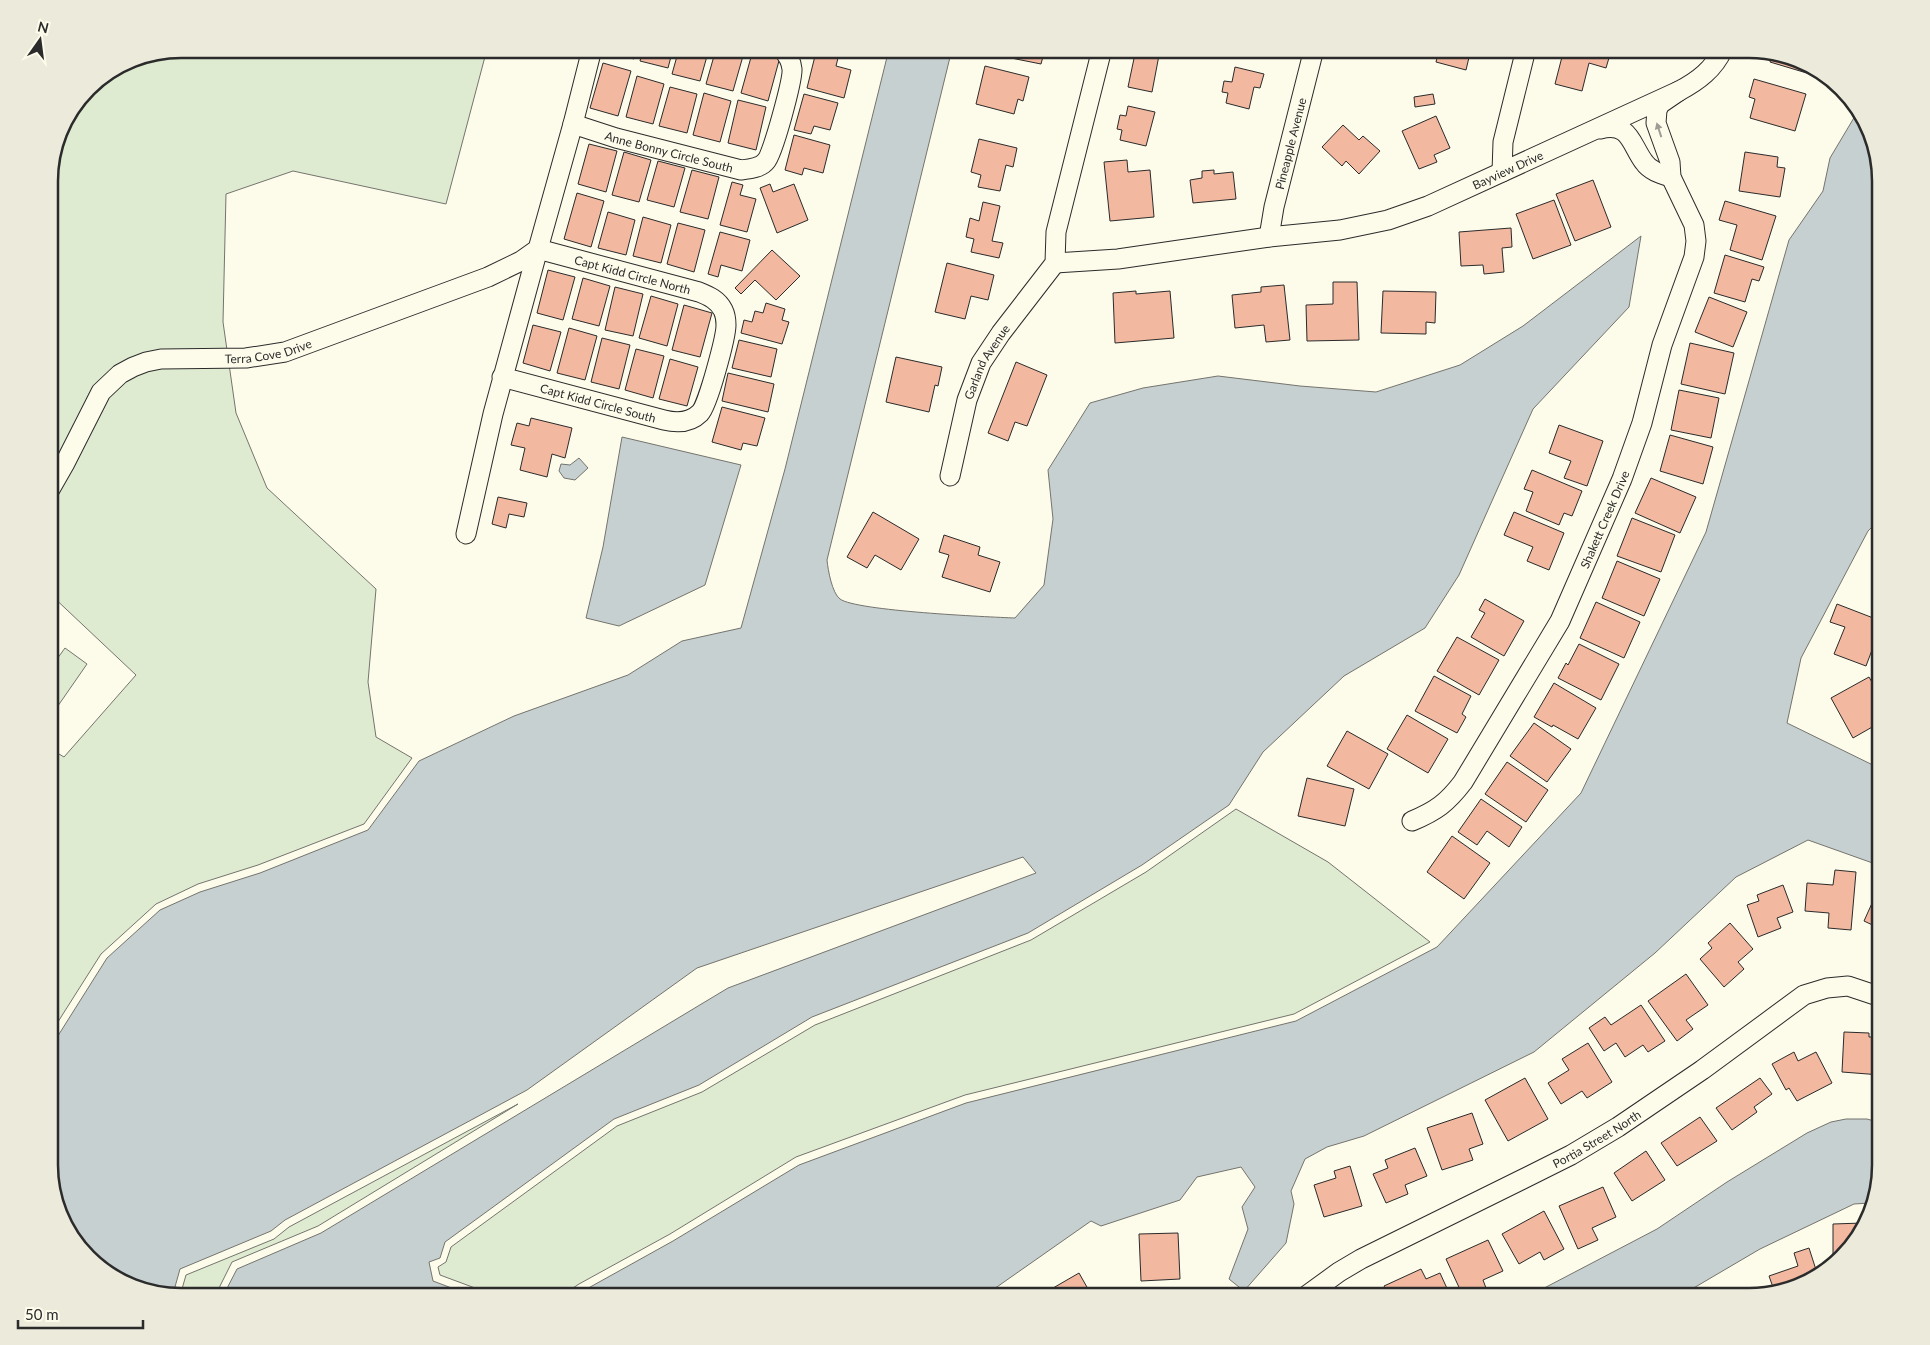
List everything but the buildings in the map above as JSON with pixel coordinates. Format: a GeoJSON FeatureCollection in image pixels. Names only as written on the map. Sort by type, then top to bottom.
{"type":"FeatureCollection","features":[{"type":"Feature","properties":{"kind":"street"},"geometry":{"type":"LineString","coordinates":[[466,534],[502,377],[590,58]]}},
{"type":"Feature","properties":{"kind":"street","name":"Anne Bonny Circle South"},"geometry":{"type":"LineString","coordinates":[[573,124],[616,138],[741,170],[751,169],[766,163],[774,145],[792,70],[788,58]]}},
{"type":"Feature","properties":{"kind":"street"},"geometry":{"type":"LineString","coordinates":[[1100,58],[1056,232],[1055,263],[1118,259],[1269,237]]}},
{"type":"Feature","properties":{"kind":"street","name":"Pineapple Avenue"},"geometry":{"type":"LineString","coordinates":[[1269,237],[1274,207],[1312,58]]}},
{"type":"Feature","properties":{"kind":"street"},"geometry":{"type":"LineString","coordinates":[[1502,172],[1504,142],[1524,58]]}},
{"type":"Feature","properties":{"kind":"street","name":"Bayview Drive"},"geometry":{"type":"LineString","coordinates":[[1269,237],[1340,230],[1388,220],[1428,206],[1679,91],[1707,72],[1718,58]]}},
{"type":"Feature","properties":{"kind":"street","name":"Shakett Creek Drive"},"geometry":{"type":"LineString","coordinates":[[1412,821],[1431,813],[1446,803],[1463,782],[1540,656],[1567,605],[1628,464],[1642,424],[1662,345],[1694,257],[1696,241],[1694,225],[1682,196],[1671,177],[1670,162],[1656,123],[1660,104],[1679,91]]}},
{"type":"Feature","properties":{"kind":"street"},"geometry":{"type":"LineString","coordinates":[[1596,130],[1608,127],[1625,132],[1648,167],[1671,177]]}},
{"type":"Feature","properties":{"kind":"street","name":"Capt Kidd Circle North"},"geometry":{"type":"LineString","coordinates":[[538,249],[699,292],[714,299],[722,309],[726,329],[705,406],[694,417]]}},
{"type":"Feature","properties":{"kind":"street","name":"Terra Cove Drive"},"geometry":{"type":"LineString","coordinates":[[58,476],[101,392],[120,374],[132,367],[162,359],[246,358],[285,352],[488,277],[522,261],[538,249]]}},
{"type":"Feature","properties":{"kind":"street","name":"Garland Avenue"},"geometry":{"type":"LineString","coordinates":[[950,476],[967,400],[981,363],[1055,263]]}},
{"type":"Feature","properties":{"kind":"street","name":"Capt Kidd Circle South"},"geometry":{"type":"LineString","coordinates":[[502,377],[671,422],[688,420],[694,417]]}},
{"type":"Feature","properties":{"kind":"street","name":"Portia Street North"},"geometry":{"type":"LineString","coordinates":[[1317,1288],[1361,1259],[1571,1155],[1618,1127],[1694,1076],[1804,995],[1827,988],[1848,986],[1872,993]]}},
{"type":"Feature","properties":{"kind":"green space"},"geometry":{"type":"Polygon","coordinates":[[[172,58],[485,58],[446,204],[293,171],[226,194],[223,322],[236,413],[267,488],[376,589],[368,682],[376,737],[412,758],[364,824],[258,865],[198,884],[156,904],[101,954],[58,1022],[58,753],[64,757],[136,675],[58,601],[58,172],[64,141],[70,126],[83,106],[99,88],[112,78],[133,67],[157,60],[172,58]]]}},
{"type":"Feature","properties":{"kind":"green space"},"geometry":{"type":"Polygon","coordinates":[[[65,648],[87,664],[58,706],[58,658],[65,648]]]}},
{"type":"Feature","properties":{"kind":"green space"},"geometry":{"type":"Polygon","coordinates":[[[1236,809],[1328,862],[1430,942],[1294,1014],[965,1095],[796,1157],[670,1234],[573,1288],[475,1288],[440,1275],[438,1267],[446,1262],[451,1247],[617,1126],[702,1092],[815,1025],[1031,940],[1146,872],[1236,809]]]}},
{"type":"Feature","properties":{"kind":"green space"},"geometry":{"type":"Polygon","coordinates":[[[518,1104],[318,1226],[232,1262],[219,1288],[182,1288],[186,1275],[274,1239],[289,1227],[518,1104]]]}},
{"type":"Feature","properties":{"kind":"shaded area"},"geometry":{"type":"Polygon","coordinates":[[[887,58],[950,58],[827,560],[829,575],[837,596],[851,603],[923,613],[1015,618],[1044,585],[1053,519],[1048,470],[1090,403],[1143,388],[1218,376],[1300,386],[1376,392],[1460,365],[1523,326],[1641,236],[1629,307],[1533,409],[1459,575],[1425,628],[1344,676],[1263,752],[1229,805],[1142,865],[1028,933],[812,1017],[699,1085],[614,1119],[445,1242],[440,1258],[429,1262],[433,1281],[452,1288],[227,1288],[237,1269],[321,1233],[728,988],[1036,873],[1023,857],[697,968],[527,1090],[285,1220],[271,1231],[180,1269],[175,1287],[133,1278],[112,1267],[99,1257],[88,1246],[74,1226],[64,1204],[60,1188],[58,1173],[58,1036],[107,958],[160,910],[200,892],[260,873],[368,830],[419,761],[514,716],[628,675],[682,641],[741,628],[785,469],[887,58]]]}},
{"type":"Feature","properties":{"kind":"shaded area"},"geometry":{"type":"Polygon","coordinates":[[[1855,117],[1866,141],[1872,180],[1872,527],[1868,531],[1801,658],[1787,723],[1872,765],[1872,863],[1808,840],[1736,877],[1655,953],[1534,1052],[1364,1136],[1327,1147],[1305,1159],[1291,1191],[1294,1204],[1286,1243],[1247,1288],[1240,1288],[1229,1279],[1248,1229],[1242,1207],[1255,1187],[1241,1167],[1197,1177],[1180,1200],[1101,1226],[1091,1221],[995,1288],[588,1288],[673,1241],[799,1165],[966,1103],[1296,1021],[1437,947],[1581,793],[1706,532],[1789,240],[1823,191],[1830,158],[1855,117]]]}},
{"type":"Feature","properties":{"kind":"shaded area"},"geometry":{"type":"Polygon","coordinates":[[[622,437],[741,465],[705,585],[619,626],[586,618],[603,547],[622,437]]]}},
{"type":"Feature","properties":{"kind":"shaded area"},"geometry":{"type":"Polygon","coordinates":[[[579,458],[588,468],[575,480],[564,478],[559,471],[561,464],[570,465],[579,458]]]}},
{"type":"Feature","properties":{"kind":"shaded area"},"geometry":{"type":"Polygon","coordinates":[[[1846,1119],[1872,1120],[1872,1173],[1866,1203],[1854,1204],[1760,1249],[1694,1288],[1544,1288],[1657,1229],[1727,1182],[1807,1133],[1831,1122],[1846,1119]]]}}]}
